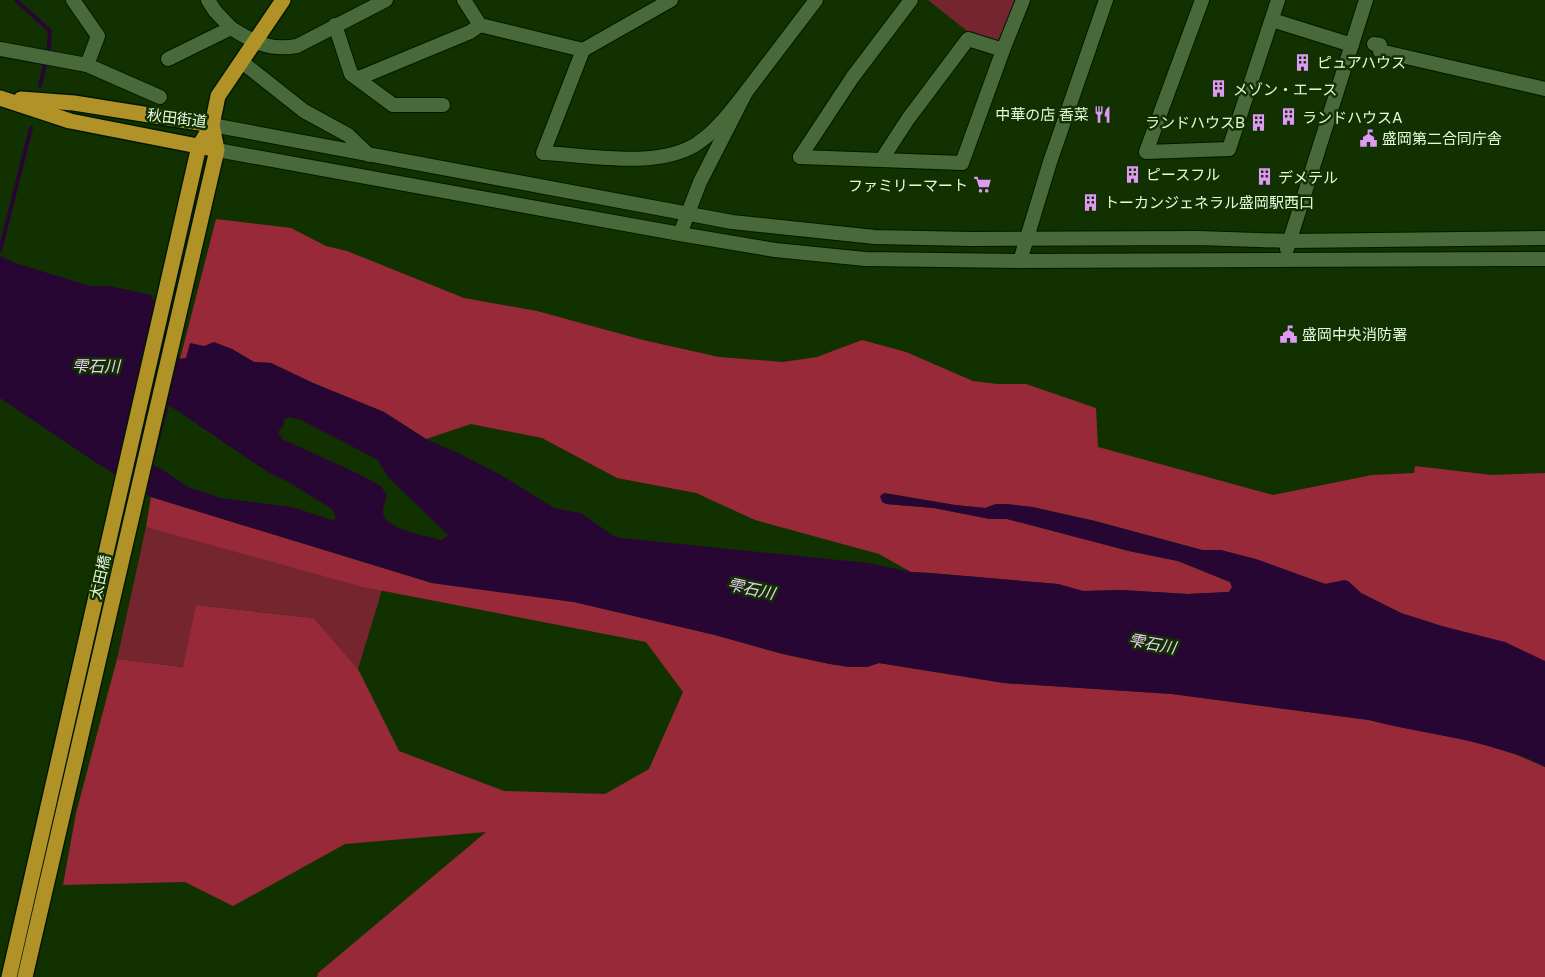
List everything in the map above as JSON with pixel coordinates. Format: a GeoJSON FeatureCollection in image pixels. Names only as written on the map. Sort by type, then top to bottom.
{"type":"FeatureCollection","features":[{"type":"Feature","properties":{"kind":"main road","name":"秋田街道"},"geometry":{"type":"LineString","coordinates":[[0,98],[74,102],[212,125],[218,96],[284,0]]}},
{"type":"Feature","properties":{"kind":"main road","name":"秋田街道"},"geometry":{"type":"LineString","coordinates":[[0,98],[70,121],[217,150]]}},
{"type":"Feature","properties":{"kind":"main road","name":"太田橋"},"geometry":{"type":"LineString","coordinates":[[9,977],[191,178],[199,146],[212,125]]}},
{"type":"Feature","properties":{"kind":"main road"},"geometry":{"type":"LineString","coordinates":[[212,125],[217,150]]}},
{"type":"Feature","properties":{"kind":"main road","name":"太田橋"},"geometry":{"type":"LineString","coordinates":[[25,977],[217,150]]}},
{"type":"Feature","properties":{"kind":"street"},"geometry":{"type":"LineString","coordinates":[[73,0],[98,36],[87,65]]}},
{"type":"Feature","properties":{"kind":"street"},"geometry":{"type":"LineString","coordinates":[[208,0],[230,28],[255,43],[282,49],[297,46],[386,0]]}},
{"type":"Feature","properties":{"kind":"street"},"geometry":{"type":"LineString","coordinates":[[671,0],[583,50],[543,153],[627,159],[668,155],[694,145],[724,120],[816,0]]}},
{"type":"Feature","properties":{"kind":"street"},"geometry":{"type":"LineString","coordinates":[[911,0],[852,78],[800,157],[882,159],[962,164],[1023,0]]}},
{"type":"Feature","properties":{"kind":"street"},"geometry":{"type":"LineString","coordinates":[[1020,261],[1050,162],[1106,0]]}},
{"type":"Feature","properties":{"kind":"street"},"geometry":{"type":"LineString","coordinates":[[1202,0],[1146,152],[1229,149],[1278,0]]}},
{"type":"Feature","properties":{"kind":"street"},"geometry":{"type":"LineString","coordinates":[[1284,259],[1366,0]]}},
{"type":"Feature","properties":{"kind":"street"},"geometry":{"type":"LineString","coordinates":[[468,1],[480,25]]}},
{"type":"Feature","properties":{"kind":"street"},"geometry":{"type":"LineString","coordinates":[[1272,20],[1352,46]]}},
{"type":"Feature","properties":{"kind":"street"},"geometry":{"type":"LineString","coordinates":[[335,25],[352,74],[393,104],[443,105]]}},
{"type":"Feature","properties":{"kind":"street"},"geometry":{"type":"LineString","coordinates":[[359,78],[470,32],[480,25],[583,50]]}},
{"type":"Feature","properties":{"kind":"street"},"geometry":{"type":"LineString","coordinates":[[168,59],[230,28]]}},
{"type":"Feature","properties":{"kind":"street"},"geometry":{"type":"LineString","coordinates":[[882,159],[908,119],[968,39],[1003,50]]}},
{"type":"Feature","properties":{"kind":"street"},"geometry":{"type":"LineString","coordinates":[[1374,44],[1380,45],[1380,51],[1545,89]]}},
{"type":"Feature","properties":{"kind":"street"},"geometry":{"type":"LineString","coordinates":[[0,49],[87,65],[160,97]]}},
{"type":"Feature","properties":{"kind":"street"},"geometry":{"type":"LineString","coordinates":[[242,62],[304,111],[348,135],[369,155]]}},
{"type":"Feature","properties":{"kind":"street"},"geometry":{"type":"LineString","coordinates":[[680,234],[700,182],[746,92]]}},
{"type":"Feature","properties":{"kind":"street"},"geometry":{"type":"LineString","coordinates":[[212,125],[732,222],[875,237],[1027,239],[1198,238],[1290,241],[1545,238]]}},
{"type":"Feature","properties":{"kind":"street"},"geometry":{"type":"LineString","coordinates":[[217,150],[775,250],[865,259],[1020,261],[1545,259]]}},
{"type":"Feature","properties":{"kind":"shaded area"},"geometry":{"type":"Polygon","coordinates":[[[928,0],[1017,0],[1002,39],[996,41],[967,31],[928,0]]]}},
{"type":"Feature","properties":{"kind":"shaded area"},"geometry":{"type":"Polygon","coordinates":[[[216,219],[291,228],[326,246],[347,251],[464,298],[537,311],[643,340],[719,357],[783,362],[817,357],[862,340],[906,352],[973,381],[997,384],[1026,384],[1096,408],[1098,447],[1273,495],[1372,475],[1414,473],[1415,466],[1492,475],[1545,473],[1545,661],[1401,613],[1361,593],[1348,581],[1326,584],[1221,550],[1202,550],[1095,521],[1032,507],[996,504],[985,508],[884,493],[886,504],[934,508],[990,519],[1007,519],[1129,551],[1178,561],[1230,582],[1232,587],[1229,592],[1188,594],[1121,590],[1083,591],[1058,584],[911,572],[879,554],[755,520],[696,493],[617,478],[542,438],[471,424],[426,439],[384,412],[313,383],[271,363],[254,362],[232,349],[180,359],[216,219]]]}},
{"type":"Feature","properties":{"kind":"shaded area"},"geometry":{"type":"Polygon","coordinates":[[[151,497],[432,583],[574,602],[830,664],[867,667],[879,663],[1004,683],[1172,694],[1369,720],[1473,741],[1517,755],[1545,767],[1545,977],[317,977],[318,973],[486,832],[345,844],[233,906],[185,882],[63,885],[76,813],[117,659],[183,667],[196,605],[314,618],[358,669],[399,751],[504,791],[605,794],[649,769],[683,692],[646,642],[363,587],[146,527],[151,497]]]}},
{"type":"Feature","properties":{"kind":"shaded area"},"geometry":{"type":"Polygon","coordinates":[[[146,527],[382,590],[358,669],[314,618],[197,605],[184,667],[117,659],[146,527]]]}},
{"type":"Feature","properties":{"kind":"water","name":"雫石川"},"geometry":{"type":"Polygon","coordinates":[[[0,256],[15,263],[90,286],[110,286],[151,295],[180,359],[186,358],[190,343],[204,346],[214,342],[232,349],[254,362],[271,363],[313,383],[384,412],[426,439],[499,474],[554,508],[581,513],[612,535],[621,538],[868,563],[911,572],[1058,584],[1083,591],[1121,590],[1188,594],[1229,592],[1232,587],[1230,582],[1178,561],[1129,551],[1007,519],[990,519],[934,508],[886,504],[882,502],[880,496],[884,493],[985,508],[996,504],[1032,507],[1095,521],[1202,550],[1221,550],[1256,559],[1325,584],[1344,580],[1348,581],[1361,593],[1401,613],[1442,626],[1505,642],[1545,661],[1545,767],[1524,757],[1485,745],[1369,720],[1172,694],[1004,683],[879,663],[867,667],[849,667],[783,654],[715,635],[574,602],[432,583],[151,497],[0,398],[0,256]],[[169,405],[153,465],[188,487],[221,498],[292,507],[332,520],[335,519],[336,517],[332,509],[288,482],[269,473],[169,405]],[[289,417],[284,420],[283,426],[278,432],[282,439],[381,486],[387,496],[383,511],[387,521],[401,529],[428,537],[442,540],[448,535],[387,476],[378,460],[301,420],[289,417]]]}},
{"type":"Feature","properties":{"kind":"waterway"},"geometry":{"type":"LineString","coordinates":[[16,0],[50,31],[49,46],[40,86]]}},
{"type":"Feature","properties":{"kind":"waterway"},"geometry":{"type":"LineString","coordinates":[[0,251],[31,128]]}},
{"type":"Feature","properties":{"kind":"place","name":"ピュアハウス"},"geometry":{"type":"Point","coordinates":[1303,62]}},
{"type":"Feature","properties":{"kind":"place","name":"メゾン・エース"},"geometry":{"type":"Point","coordinates":[1219,89]}},
{"type":"Feature","properties":{"kind":"place","name":"中華の店 香菜"},"geometry":{"type":"Point","coordinates":[1103,114]}},
{"type":"Feature","properties":{"kind":"place","name":"ランドハウスA"},"geometry":{"type":"Point","coordinates":[1288,117]}},
{"type":"Feature","properties":{"kind":"place","name":"ランドハウスB"},"geometry":{"type":"Point","coordinates":[1259,122]}},
{"type":"Feature","properties":{"kind":"place","name":"盛岡第二合同庁舎"},"geometry":{"type":"Point","coordinates":[1368,138]}},
{"type":"Feature","properties":{"kind":"place","name":"ピースフル"},"geometry":{"type":"Point","coordinates":[1132,174]}},
{"type":"Feature","properties":{"kind":"place","name":"デメテル"},"geometry":{"type":"Point","coordinates":[1264,177]}},
{"type":"Feature","properties":{"kind":"place","name":"ファミリーマート"},"geometry":{"type":"Point","coordinates":[982,185]}},
{"type":"Feature","properties":{"kind":"place","name":"トーカンジェネラル盛岡駅西口"},"geometry":{"type":"Point","coordinates":[1090,202]}},
{"type":"Feature","properties":{"kind":"place","name":"盛岡中央消防署"},"geometry":{"type":"Point","coordinates":[1288,334]}}]}
